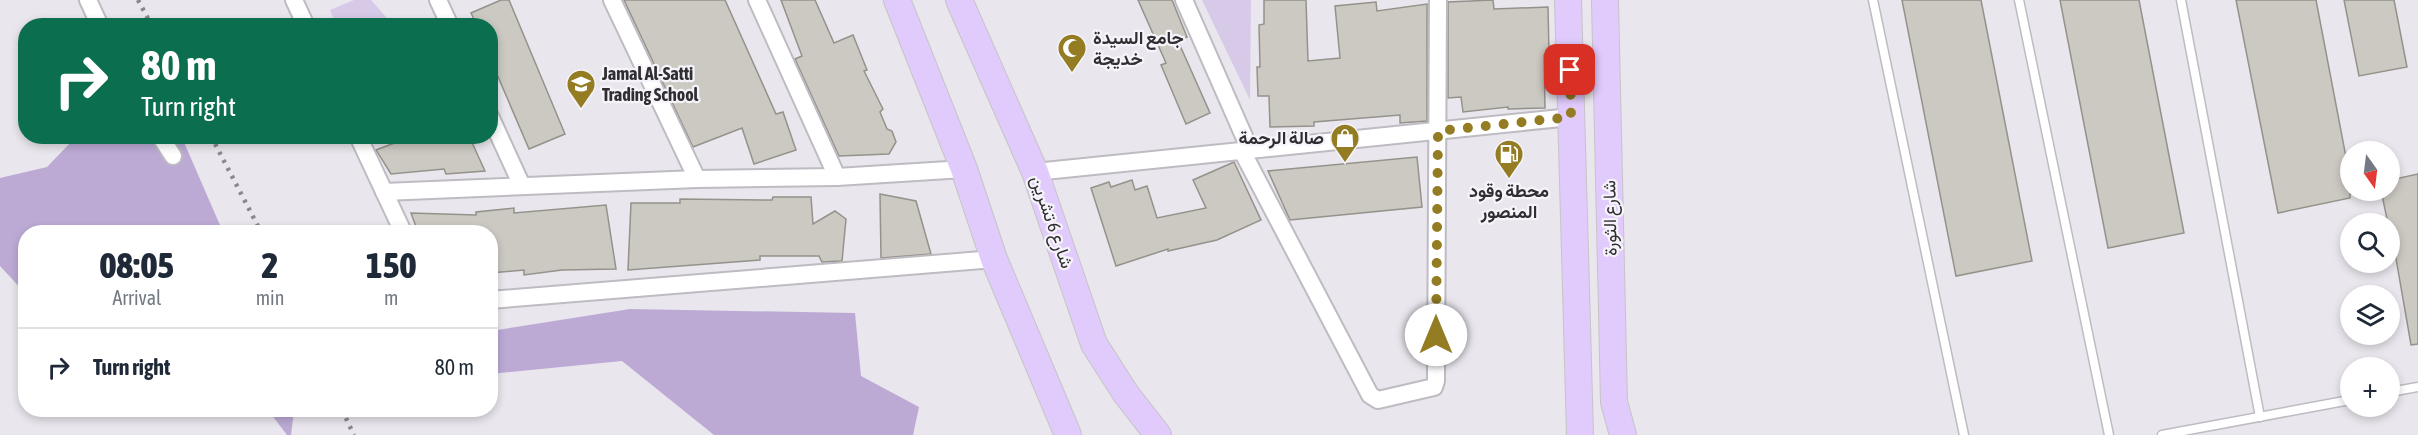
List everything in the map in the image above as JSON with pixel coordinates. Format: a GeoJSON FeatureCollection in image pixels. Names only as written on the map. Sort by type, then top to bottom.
{"type":"FeatureCollection","features":[{"type":"Feature","properties":{"kind":"main road"},"geometry":{"type":"LineString","coordinates":[[897,0],[964,169],[994,260],[1068,435]]}},
{"type":"Feature","properties":{"kind":"main road","name":"شارع 6 تشرين"},"geometry":{"type":"LineString","coordinates":[[959,0],[1035,172],[1094,344],[1126,394],[1158,435]]}},
{"type":"Feature","properties":{"kind":"main road","name":"شارع الثورة"},"geometry":{"type":"LineString","coordinates":[[1568,0],[1580,435]]}},
{"type":"Feature","properties":{"kind":"main road","name":"شارع الثورة"},"geometry":{"type":"LineString","coordinates":[[1605,0],[1614,402],[1623,435]]}},
{"type":"Feature","properties":{"kind":"street"},"geometry":{"type":"LineString","coordinates":[[88,0],[96,18]]}},
{"type":"Feature","properties":{"kind":"street"},"geometry":{"type":"LineString","coordinates":[[294,0],[302,18]]}},
{"type":"Feature","properties":{"kind":"street"},"geometry":{"type":"LineString","coordinates":[[438,0],[446,18]]}},
{"type":"Feature","properties":{"kind":"street"},"geometry":{"type":"LineString","coordinates":[[612,0],[697,179]]}},
{"type":"Feature","properties":{"kind":"street"},"geometry":{"type":"LineString","coordinates":[[757,0],[837,177]]}},
{"type":"Feature","properties":{"kind":"street"},"geometry":{"type":"LineString","coordinates":[[1184,0],[1246,150],[1370,395],[1378,400],[1430,389],[1434,387],[1436,381],[1438,0]]}},
{"type":"Feature","properties":{"kind":"street"},"geometry":{"type":"LineString","coordinates":[[1035,172],[1571,117]]}},
{"type":"Feature","properties":{"kind":"street"},"geometry":{"type":"LineString","coordinates":[[498,134],[522,186]]}},
{"type":"Feature","properties":{"kind":"street"},"geometry":{"type":"LineString","coordinates":[[165,144],[173,156]]}},
{"type":"Feature","properties":{"kind":"street"},"geometry":{"type":"LineString","coordinates":[[362,144],[400,225]]}},
{"type":"Feature","properties":{"kind":"street"},"geometry":{"type":"LineString","coordinates":[[384,192],[697,179],[837,177],[964,169]]}},
{"type":"Feature","properties":{"kind":"street"},"geometry":{"type":"LineString","coordinates":[[498,299],[994,260]]}},
{"type":"Feature","properties":{"kind":"lane"},"geometry":{"type":"LineString","coordinates":[[1873,0],[1964,435]]}},
{"type":"Feature","properties":{"kind":"lane"},"geometry":{"type":"LineString","coordinates":[[2019,0],[2109,435]]}},
{"type":"Feature","properties":{"kind":"lane"},"geometry":{"type":"LineString","coordinates":[[2181,0],[2260,417]]}},
{"type":"Feature","properties":{"kind":"lane"},"geometry":{"type":"LineString","coordinates":[[2400,390],[2418,387]]}},
{"type":"Feature","properties":{"kind":"lane"},"geometry":{"type":"LineString","coordinates":[[2162,435],[2340,402]]}},
{"type":"Feature","properties":{"kind":"shaded area"},"geometry":{"type":"Polygon","coordinates":[[[354,0],[371,0],[387,18],[333,18],[330,10],[354,0]]]}},
{"type":"Feature","properties":{"kind":"shaded area"},"geometry":{"type":"Polygon","coordinates":[[[1202,0],[1251,0],[1250,100],[1202,0]]]}},
{"type":"Feature","properties":{"kind":"shaded area"},"geometry":{"type":"Polygon","coordinates":[[[69,144],[185,144],[220,225],[18,225],[18,285],[0,266],[0,178],[47,167],[69,144]]]}},
{"type":"Feature","properties":{"kind":"shaded area"},"geometry":{"type":"Polygon","coordinates":[[[630,309],[855,313],[861,376],[919,407],[913,435],[714,435],[622,361],[498,373],[498,330],[630,309]]]}},
{"type":"Feature","properties":{"kind":"shaded area"},"geometry":{"type":"Polygon","coordinates":[[[273,417],[293,417],[291,435],[287,435],[273,417]]]}},
{"type":"Feature","properties":{"kind":"building"},"geometry":{"type":"Polygon","coordinates":[[[501,0],[509,0],[565,134],[529,149],[498,77],[498,18],[473,18],[471,13],[501,0]]]}},
{"type":"Feature","properties":{"kind":"building"},"geometry":{"type":"Polygon","coordinates":[[[624,0],[725,0],[776,114],[783,112],[796,150],[754,164],[742,128],[693,147],[624,0]]]}},
{"type":"Feature","properties":{"kind":"building"},"geometry":{"type":"Polygon","coordinates":[[[781,0],[815,0],[834,43],[853,35],[867,70],[864,71],[883,109],[880,112],[887,129],[892,131],[896,142],[889,154],[839,156],[795,59],[802,56],[781,0]]]}},
{"type":"Feature","properties":{"kind":"building"},"geometry":{"type":"Polygon","coordinates":[[[1138,0],[1172,0],[1187,37],[1178,41],[1210,113],[1186,124],[1161,65],[1166,63],[1138,0]]]}},
{"type":"Feature","properties":{"kind":"building"},"geometry":{"type":"Polygon","coordinates":[[[1264,0],[1306,0],[1308,61],[1340,58],[1335,6],[1376,2],[1377,11],[1427,4],[1427,121],[1400,123],[1400,115],[1314,122],[1314,126],[1270,127],[1269,96],[1258,96],[1259,25],[1264,24],[1264,0]]]}},
{"type":"Feature","properties":{"kind":"building"},"geometry":{"type":"Polygon","coordinates":[[[1493,0],[1494,9],[1548,7],[1549,54],[1544,55],[1545,108],[1508,109],[1508,107],[1463,112],[1461,97],[1448,98],[1448,2],[1493,0]]]}},
{"type":"Feature","properties":{"kind":"building"},"geometry":{"type":"Polygon","coordinates":[[[1902,0],[1981,0],[2032,261],[1956,276],[1902,0]]]}},
{"type":"Feature","properties":{"kind":"building"},"geometry":{"type":"Polygon","coordinates":[[[2060,0],[2139,0],[2184,233],[2108,248],[2060,0]]]}},
{"type":"Feature","properties":{"kind":"building"},"geometry":{"type":"Polygon","coordinates":[[[2236,0],[2316,0],[2343,141],[2340,141],[2340,200],[2278,213],[2236,0]]]}},
{"type":"Feature","properties":{"kind":"building"},"geometry":{"type":"Polygon","coordinates":[[[2344,0],[2394,0],[2407,67],[2359,76],[2344,0]]]}},
{"type":"Feature","properties":{"kind":"building"},"geometry":{"type":"Polygon","coordinates":[[[392,144],[473,144],[485,171],[446,174],[444,169],[391,174],[376,150],[392,144]]]}},
{"type":"Feature","properties":{"kind":"building"},"geometry":{"type":"Polygon","coordinates":[[[1417,157],[1422,207],[1290,220],[1268,171],[1417,157]]]}},
{"type":"Feature","properties":{"kind":"building"},"geometry":{"type":"Polygon","coordinates":[[[1234,162],[1261,220],[1217,240],[1168,251],[1168,249],[1116,266],[1091,188],[1109,182],[1111,187],[1132,180],[1135,190],[1147,186],[1157,218],[1206,208],[1193,180],[1234,162]]]}},
{"type":"Feature","properties":{"kind":"building"},"geometry":{"type":"Polygon","coordinates":[[[2418,174],[2418,344],[2411,345],[2399,273],[2400,213],[2386,213],[2383,201],[2400,201],[2400,178],[2418,174]]]}},
{"type":"Feature","properties":{"kind":"building"},"geometry":{"type":"Polygon","coordinates":[[[880,194],[916,201],[931,254],[881,258],[880,194]]]}},
{"type":"Feature","properties":{"kind":"building"},"geometry":{"type":"Polygon","coordinates":[[[773,197],[811,197],[813,224],[835,211],[846,219],[842,261],[822,262],[819,256],[760,256],[760,260],[628,270],[631,203],[680,203],[680,199],[772,200],[773,197]]]}},
{"type":"Feature","properties":{"kind":"building"},"geometry":{"type":"Polygon","coordinates":[[[606,205],[616,269],[562,270],[524,275],[524,270],[498,272],[498,225],[415,225],[411,213],[476,215],[476,212],[514,208],[514,213],[606,205]]]}},
{"type":"Feature","properties":{"kind":"railway"},"geometry":{"type":"LineString","coordinates":[[138,0],[148,18]]}},
{"type":"Feature","properties":{"kind":"railway"},"geometry":{"type":"LineString","coordinates":[[215,144],[257,225]]}},
{"type":"Feature","properties":{"kind":"railway"},"geometry":{"type":"LineString","coordinates":[[345,417],[354,435]]}},
{"type":"Feature","properties":{"kind":"place","name":"جامع السيدة خديجة"},"geometry":{"type":"Point","coordinates":[1072,74]}},
{"type":"Feature","properties":{"kind":"place","name":"Jamal Al-Satti Trading School"},"geometry":{"type":"Point","coordinates":[581,110]}},
{"type":"Feature","properties":{"kind":"place","name":"صالة الرحمة"},"geometry":{"type":"Point","coordinates":[1345,164]}},
{"type":"Feature","properties":{"kind":"place","name":"محطة وقود المنصور"},"geometry":{"type":"Point","coordinates":[1509,180]}},
{"type":"Feature","properties":{"kind":"route"},"geometry":{"type":"LineString","coordinates":[[1436,335],[1438,131],[1571,117],[1570,70]]}}]}
